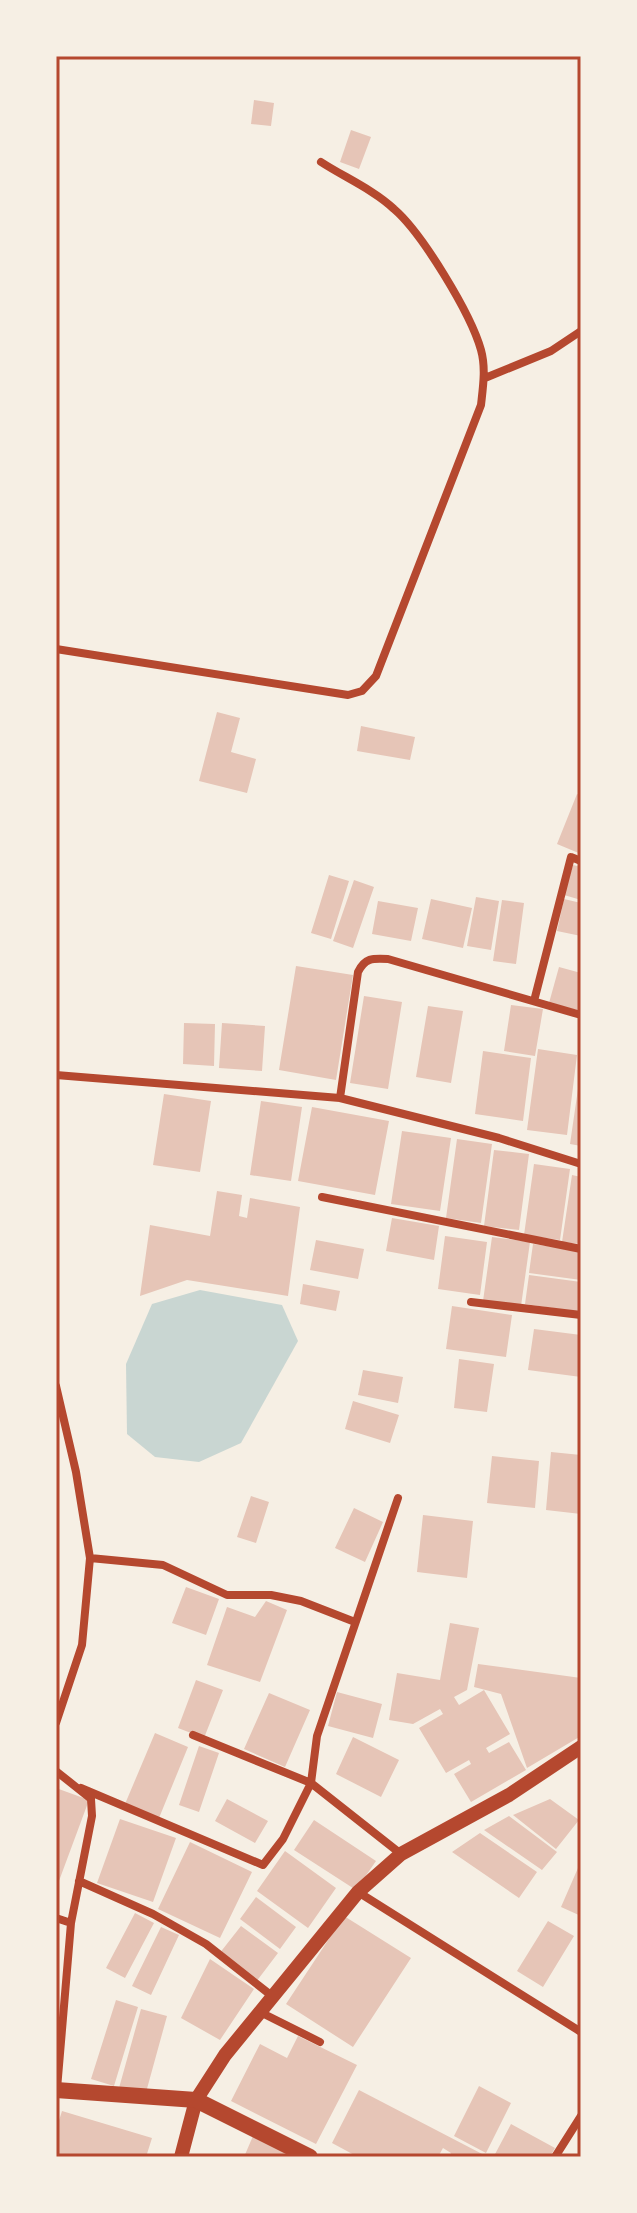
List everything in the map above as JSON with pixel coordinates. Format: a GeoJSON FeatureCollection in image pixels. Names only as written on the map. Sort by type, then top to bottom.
{"type":"FeatureCollection","features":[{"type":"Feature","properties":{"kind":"main road"},"geometry":{"type":"LineString","coordinates":[[56,2090],[196,2100],[310,2157]]}},
{"type":"Feature","properties":{"kind":"street"},"geometry":{"type":"LineString","coordinates":[[56,649],[324,693],[348,695],[362,691],[376,676],[481,405],[485,378],[481,350],[457,299],[425,245],[394,208],[321,162]]}},
{"type":"Feature","properties":{"kind":"street"},"geometry":{"type":"LineString","coordinates":[[485,378],[551,351],[581,331]]}},
{"type":"Feature","properties":{"kind":"street"},"geometry":{"type":"LineString","coordinates":[[534,1001],[571,857],[581,861]]}},
{"type":"Feature","properties":{"kind":"street"},"geometry":{"type":"LineString","coordinates":[[340,1098],[358,972],[363,962],[372,958],[388,959],[581,1015]]}},
{"type":"Feature","properties":{"kind":"street"},"geometry":{"type":"LineString","coordinates":[[56,1075],[340,1098],[499,1138],[581,1164]]}},
{"type":"Feature","properties":{"kind":"street"},"geometry":{"type":"LineString","coordinates":[[322,1197],[581,1249]]}},
{"type":"Feature","properties":{"kind":"street"},"geometry":{"type":"LineString","coordinates":[[471,1302],[581,1315]]}},
{"type":"Feature","properties":{"kind":"street"},"geometry":{"type":"LineString","coordinates":[[56,1386],[73,1458],[90,1558],[82,1645],[56,1723]]}},
{"type":"Feature","properties":{"kind":"street"},"geometry":{"type":"LineString","coordinates":[[56,1771],[81,1788],[263,1865],[283,1839],[311,1783],[317,1736],[398,1498]]}},
{"type":"Feature","properties":{"kind":"street"},"geometry":{"type":"LineString","coordinates":[[90,1558],[163,1565],[227,1595],[271,1595],[301,1601],[355,1622]]}},
{"type":"Feature","properties":{"kind":"street"},"geometry":{"type":"LineString","coordinates":[[193,1735],[311,1783],[401,1854]]}},
{"type":"Feature","properties":{"kind":"street"},"geometry":{"type":"LineString","coordinates":[[181,2157],[196,2100],[225,2055],[358,1892],[401,1854],[509,1795],[581,1747]]}},
{"type":"Feature","properties":{"kind":"street"},"geometry":{"type":"LineString","coordinates":[[56,2090],[71,1923],[92,1816],[91,1799],[81,1788]]}},
{"type":"Feature","properties":{"kind":"street"},"geometry":{"type":"LineString","coordinates":[[79,1881],[153,1914],[206,1944],[272,1996]]}},
{"type":"Feature","properties":{"kind":"street"},"geometry":{"type":"LineString","coordinates":[[358,1892],[581,2032]]}},
{"type":"Feature","properties":{"kind":"street"},"geometry":{"type":"LineString","coordinates":[[56,1918],[71,1923]]}},
{"type":"Feature","properties":{"kind":"street"},"geometry":{"type":"LineString","coordinates":[[259,2011],[320,2042]]}},
{"type":"Feature","properties":{"kind":"street"},"geometry":{"type":"LineString","coordinates":[[555,2157],[581,2116]]}},
{"type":"Feature","properties":{"kind":"shaded area"},"geometry":{"type":"Polygon","coordinates":[[[200,1290],[282,1305],[298,1341],[241,1443],[199,1462],[155,1457],[127,1434],[126,1364],[152,1304],[200,1290]]]}},
{"type":"Feature","properties":{"kind":"building"},"geometry":{"type":"Polygon","coordinates":[[[254,100],[274,103],[271,126],[251,124],[254,100]]]}},
{"type":"Feature","properties":{"kind":"building"},"geometry":{"type":"Polygon","coordinates":[[[351,130],[371,137],[359,169],[340,162],[351,130]]]}},
{"type":"Feature","properties":{"kind":"building"},"geometry":{"type":"Polygon","coordinates":[[[217,712],[240,718],[231,752],[256,759],[247,793],[199,781],[217,712]]]}},
{"type":"Feature","properties":{"kind":"building"},"geometry":{"type":"Polygon","coordinates":[[[361,726],[415,737],[410,760],[357,751],[361,726]]]}},
{"type":"Feature","properties":{"kind":"building"},"geometry":{"type":"Polygon","coordinates":[[[577,794],[581,796],[581,854],[557,844],[577,794]]]}},
{"type":"Feature","properties":{"kind":"building"},"geometry":{"type":"Polygon","coordinates":[[[573,865],[581,867],[581,900],[564,895],[573,865]]]}},
{"type":"Feature","properties":{"kind":"building"},"geometry":{"type":"Polygon","coordinates":[[[329,875],[349,881],[331,939],[311,933],[329,875]]]}},
{"type":"Feature","properties":{"kind":"building"},"geometry":{"type":"Polygon","coordinates":[[[354,880],[374,887],[353,948],[333,941],[354,880]]]}},
{"type":"Feature","properties":{"kind":"building"},"geometry":{"type":"Polygon","coordinates":[[[476,897],[499,901],[491,950],[467,946],[476,897]]]}},
{"type":"Feature","properties":{"kind":"building"},"geometry":{"type":"Polygon","coordinates":[[[431,899],[472,908],[463,948],[422,939],[431,899]]]}},
{"type":"Feature","properties":{"kind":"building"},"geometry":{"type":"Polygon","coordinates":[[[564,899],[581,903],[581,936],[557,931],[564,899]]]}},
{"type":"Feature","properties":{"kind":"building"},"geometry":{"type":"Polygon","coordinates":[[[502,900],[524,903],[516,964],[493,961],[502,900]]]}},
{"type":"Feature","properties":{"kind":"building"},"geometry":{"type":"Polygon","coordinates":[[[378,901],[418,908],[411,941],[372,934],[378,901]]]}},
{"type":"Feature","properties":{"kind":"building"},"geometry":{"type":"Polygon","coordinates":[[[296,966],[353,975],[336,1080],[279,1070],[296,966]]]}},
{"type":"Feature","properties":{"kind":"building"},"geometry":{"type":"Polygon","coordinates":[[[559,967],[581,973],[581,1011],[549,1003],[559,967]]]}},
{"type":"Feature","properties":{"kind":"building"},"geometry":{"type":"Polygon","coordinates":[[[364,996],[402,1002],[388,1089],[350,1083],[364,996]]]}},
{"type":"Feature","properties":{"kind":"building"},"geometry":{"type":"Polygon","coordinates":[[[511,1005],[543,1009],[535,1056],[504,1051],[511,1005]]]}},
{"type":"Feature","properties":{"kind":"building"},"geometry":{"type":"Polygon","coordinates":[[[428,1006],[463,1011],[451,1083],[416,1077],[428,1006]]]}},
{"type":"Feature","properties":{"kind":"building"},"geometry":{"type":"Polygon","coordinates":[[[184,1023],[215,1024],[214,1066],[183,1064],[184,1023]]]}},
{"type":"Feature","properties":{"kind":"building"},"geometry":{"type":"Polygon","coordinates":[[[222,1023],[265,1026],[262,1071],[219,1068],[222,1023]]]}},
{"type":"Feature","properties":{"kind":"building"},"geometry":{"type":"Polygon","coordinates":[[[538,1049],[577,1055],[567,1135],[527,1130],[538,1049]]]}},
{"type":"Feature","properties":{"kind":"building"},"geometry":{"type":"Polygon","coordinates":[[[483,1051],[531,1058],[523,1121],[475,1114],[483,1051]]]}},
{"type":"Feature","properties":{"kind":"building"},"geometry":{"type":"Polygon","coordinates":[[[581,1082],[581,1146],[570,1144],[581,1082]]]}},
{"type":"Feature","properties":{"kind":"building"},"geometry":{"type":"Polygon","coordinates":[[[164,1094],[211,1101],[200,1172],[153,1165],[164,1094]]]}},
{"type":"Feature","properties":{"kind":"building"},"geometry":{"type":"Polygon","coordinates":[[[261,1101],[302,1107],[291,1181],[250,1175],[261,1101]]]}},
{"type":"Feature","properties":{"kind":"building"},"geometry":{"type":"Polygon","coordinates":[[[312,1107],[389,1121],[375,1195],[298,1181],[312,1107]]]}},
{"type":"Feature","properties":{"kind":"building"},"geometry":{"type":"Polygon","coordinates":[[[402,1131],[451,1138],[440,1211],[391,1204],[402,1131]]]}},
{"type":"Feature","properties":{"kind":"building"},"geometry":{"type":"Polygon","coordinates":[[[457,1139],[492,1144],[481,1223],[446,1218],[457,1139]]]}},
{"type":"Feature","properties":{"kind":"building"},"geometry":{"type":"Polygon","coordinates":[[[494,1150],[529,1154],[519,1230],[484,1226],[494,1150]]]}},
{"type":"Feature","properties":{"kind":"building"},"geometry":{"type":"Polygon","coordinates":[[[534,1164],[570,1169],[560,1240],[524,1235],[534,1164]]]}},
{"type":"Feature","properties":{"kind":"building"},"geometry":{"type":"Polygon","coordinates":[[[572,1175],[581,1177],[581,1244],[562,1242],[572,1175]]]}},
{"type":"Feature","properties":{"kind":"building"},"geometry":{"type":"Polygon","coordinates":[[[217,1191],[242,1195],[239,1216],[247,1218],[250,1198],[300,1207],[288,1296],[187,1280],[140,1296],[150,1225],[210,1236],[217,1191]]]}},
{"type":"Feature","properties":{"kind":"building"},"geometry":{"type":"Polygon","coordinates":[[[392,1218],[439,1226],[434,1260],[386,1251],[392,1218]]]}},
{"type":"Feature","properties":{"kind":"building"},"geometry":{"type":"Polygon","coordinates":[[[445,1236],[487,1242],[480,1295],[438,1289],[445,1236]]]}},
{"type":"Feature","properties":{"kind":"building"},"geometry":{"type":"Polygon","coordinates":[[[492,1237],[530,1242],[521,1306],[483,1301],[492,1237]]]}},
{"type":"Feature","properties":{"kind":"building"},"geometry":{"type":"Polygon","coordinates":[[[316,1240],[364,1249],[358,1279],[310,1270],[316,1240]]]}},
{"type":"Feature","properties":{"kind":"building"},"geometry":{"type":"Polygon","coordinates":[[[533,1244],[581,1251],[581,1280],[529,1273],[533,1244]]]}},
{"type":"Feature","properties":{"kind":"building"},"geometry":{"type":"Polygon","coordinates":[[[529,1275],[581,1282],[581,1312],[525,1304],[529,1275]]]}},
{"type":"Feature","properties":{"kind":"building"},"geometry":{"type":"Polygon","coordinates":[[[303,1284],[340,1291],[336,1311],[300,1304],[303,1284]]]}},
{"type":"Feature","properties":{"kind":"building"},"geometry":{"type":"Polygon","coordinates":[[[452,1306],[512,1315],[506,1357],[446,1349],[452,1306]]]}},
{"type":"Feature","properties":{"kind":"building"},"geometry":{"type":"Polygon","coordinates":[[[534,1329],[581,1335],[581,1377],[528,1370],[534,1329]]]}},
{"type":"Feature","properties":{"kind":"building"},"geometry":{"type":"Polygon","coordinates":[[[459,1359],[494,1364],[487,1412],[454,1408],[459,1359]]]}},
{"type":"Feature","properties":{"kind":"building"},"geometry":{"type":"Polygon","coordinates":[[[363,1370],[403,1377],[398,1403],[358,1395],[363,1370]]]}},
{"type":"Feature","properties":{"kind":"building"},"geometry":{"type":"Polygon","coordinates":[[[353,1401],[399,1415],[390,1443],[345,1429],[353,1401]]]}},
{"type":"Feature","properties":{"kind":"building"},"geometry":{"type":"Polygon","coordinates":[[[551,1452],[581,1455],[581,1514],[546,1510],[551,1452]]]}},
{"type":"Feature","properties":{"kind":"building"},"geometry":{"type":"Polygon","coordinates":[[[492,1456],[539,1461],[535,1508],[487,1503],[492,1456]]]}},
{"type":"Feature","properties":{"kind":"building"},"geometry":{"type":"Polygon","coordinates":[[[251,1496],[269,1502],[256,1543],[237,1537],[251,1496]]]}},
{"type":"Feature","properties":{"kind":"building"},"geometry":{"type":"Polygon","coordinates":[[[354,1508],[383,1522],[365,1562],[335,1548],[354,1508]]]}},
{"type":"Feature","properties":{"kind":"building"},"geometry":{"type":"Polygon","coordinates":[[[423,1515],[473,1521],[467,1578],[417,1572],[423,1515]]]}},
{"type":"Feature","properties":{"kind":"building"},"geometry":{"type":"Polygon","coordinates":[[[186,1587],[219,1599],[206,1635],[172,1623],[186,1587]]]}},
{"type":"Feature","properties":{"kind":"building"},"geometry":{"type":"Polygon","coordinates":[[[266,1601],[287,1610],[260,1682],[207,1665],[227,1607],[255,1617],[266,1601]]]}},
{"type":"Feature","properties":{"kind":"building"},"geometry":{"type":"Polygon","coordinates":[[[450,1623],[479,1628],[467,1690],[454,1697],[459,1705],[484,1690],[510,1734],[486,1748],[489,1753],[509,1742],[526,1770],[471,1802],[454,1774],[471,1764],[469,1760],[446,1773],[419,1728],[443,1714],[440,1709],[413,1724],[389,1720],[397,1673],[440,1680],[450,1623]]]}},
{"type":"Feature","properties":{"kind":"building"},"geometry":{"type":"Polygon","coordinates":[[[478,1664],[581,1678],[581,1736],[527,1768],[501,1694],[474,1687],[478,1664]]]}},
{"type":"Feature","properties":{"kind":"building"},"geometry":{"type":"Polygon","coordinates":[[[196,1680],[223,1690],[204,1738],[178,1728],[196,1680]]]}},
{"type":"Feature","properties":{"kind":"building"},"geometry":{"type":"Polygon","coordinates":[[[337,1692],[382,1704],[373,1738],[328,1726],[337,1692]]]}},
{"type":"Feature","properties":{"kind":"building"},"geometry":{"type":"Polygon","coordinates":[[[269,1693],[310,1710],[285,1767],[244,1749],[269,1693]]]}},
{"type":"Feature","properties":{"kind":"building"},"geometry":{"type":"Polygon","coordinates":[[[155,1733],[188,1747],[159,1818],[125,1804],[155,1733]]]}},
{"type":"Feature","properties":{"kind":"building"},"geometry":{"type":"Polygon","coordinates":[[[353,1737],[399,1760],[381,1797],[336,1774],[353,1737]]]}},
{"type":"Feature","properties":{"kind":"building"},"geometry":{"type":"Polygon","coordinates":[[[199,1746],[219,1753],[199,1812],[179,1805],[199,1746]]]}},
{"type":"Feature","properties":{"kind":"building"},"geometry":{"type":"Polygon","coordinates":[[[56,1788],[89,1800],[56,1889],[56,1788]]]}},
{"type":"Feature","properties":{"kind":"building"},"geometry":{"type":"Polygon","coordinates":[[[227,1799],[268,1821],[255,1843],[215,1821],[227,1799]]]}},
{"type":"Feature","properties":{"kind":"building"},"geometry":{"type":"Polygon","coordinates":[[[550,1799],[579,1820],[556,1849],[513,1815],[550,1799]]]}},
{"type":"Feature","properties":{"kind":"building"},"geometry":{"type":"Polygon","coordinates":[[[509,1816],[557,1852],[542,1870],[484,1830],[509,1816]]]}},
{"type":"Feature","properties":{"kind":"building"},"geometry":{"type":"Polygon","coordinates":[[[120,1819],[176,1838],[153,1902],[97,1883],[120,1819]]]}},
{"type":"Feature","properties":{"kind":"building"},"geometry":{"type":"Polygon","coordinates":[[[314,1820],[376,1861],[356,1890],[294,1850],[314,1820]]]}},
{"type":"Feature","properties":{"kind":"building"},"geometry":{"type":"Polygon","coordinates":[[[480,1833],[537,1872],[519,1898],[452,1852],[480,1833]]]}},
{"type":"Feature","properties":{"kind":"building"},"geometry":{"type":"Polygon","coordinates":[[[190,1842],[252,1872],[220,1938],[158,1909],[190,1842]]]}},
{"type":"Feature","properties":{"kind":"building"},"geometry":{"type":"Polygon","coordinates":[[[285,1851],[336,1888],[308,1928],[257,1891],[285,1851]]]}},
{"type":"Feature","properties":{"kind":"building"},"geometry":{"type":"Polygon","coordinates":[[[578,1868],[581,1869],[581,1916],[561,1907],[578,1868]]]}},
{"type":"Feature","properties":{"kind":"building"},"geometry":{"type":"Polygon","coordinates":[[[256,1897],[296,1927],[280,1949],[240,1919],[256,1897]]]}},
{"type":"Feature","properties":{"kind":"building"},"geometry":{"type":"Polygon","coordinates":[[[135,1913],[154,1923],[125,1978],[106,1968],[135,1913]]]}},
{"type":"Feature","properties":{"kind":"building"},"geometry":{"type":"Polygon","coordinates":[[[344,1916],[411,1958],[353,2047],[286,2004],[344,1916]]]}},
{"type":"Feature","properties":{"kind":"building"},"geometry":{"type":"Polygon","coordinates":[[[548,1921],[574,1936],[543,1987],[517,1971],[548,1921]]]}},
{"type":"Feature","properties":{"kind":"building"},"geometry":{"type":"Polygon","coordinates":[[[241,1926],[278,1953],[256,1982],[219,1954],[241,1926]]]}},
{"type":"Feature","properties":{"kind":"building"},"geometry":{"type":"Polygon","coordinates":[[[161,1927],[179,1935],[151,1995],[132,1986],[161,1927]]]}},
{"type":"Feature","properties":{"kind":"building"},"geometry":{"type":"Polygon","coordinates":[[[210,1959],[254,1989],[220,2040],[181,2018],[210,1959]]]}},
{"type":"Feature","properties":{"kind":"building"},"geometry":{"type":"Polygon","coordinates":[[[116,2000],[138,2007],[114,2086],[91,2079],[116,2000]]]}},
{"type":"Feature","properties":{"kind":"building"},"geometry":{"type":"Polygon","coordinates":[[[141,2009],[167,2016],[145,2096],[119,2088],[141,2009]]]}},
{"type":"Feature","properties":{"kind":"building"},"geometry":{"type":"Polygon","coordinates":[[[298,2036],[357,2065],[316,2144],[231,2101],[260,2044],[287,2058],[298,2036]]]}},
{"type":"Feature","properties":{"kind":"building"},"geometry":{"type":"Polygon","coordinates":[[[479,2086],[511,2103],[486,2153],[454,2136],[479,2086]]]}},
{"type":"Feature","properties":{"kind":"building"},"geometry":{"type":"Polygon","coordinates":[[[359,2090],[488,2157],[449,2157],[451,2153],[443,2148],[438,2157],[358,2157],[332,2143],[359,2090]]]}},
{"type":"Feature","properties":{"kind":"building"},"geometry":{"type":"Polygon","coordinates":[[[62,2111],[152,2138],[146,2157],[56,2157],[56,2130],[62,2111]]]}},
{"type":"Feature","properties":{"kind":"building"},"geometry":{"type":"Polygon","coordinates":[[[511,2124],[555,2148],[550,2157],[494,2156],[511,2124]]]}},
{"type":"Feature","properties":{"kind":"building"},"geometry":{"type":"Polygon","coordinates":[[[253,2136],[301,2157],[244,2157],[253,2136]]]}}]}
